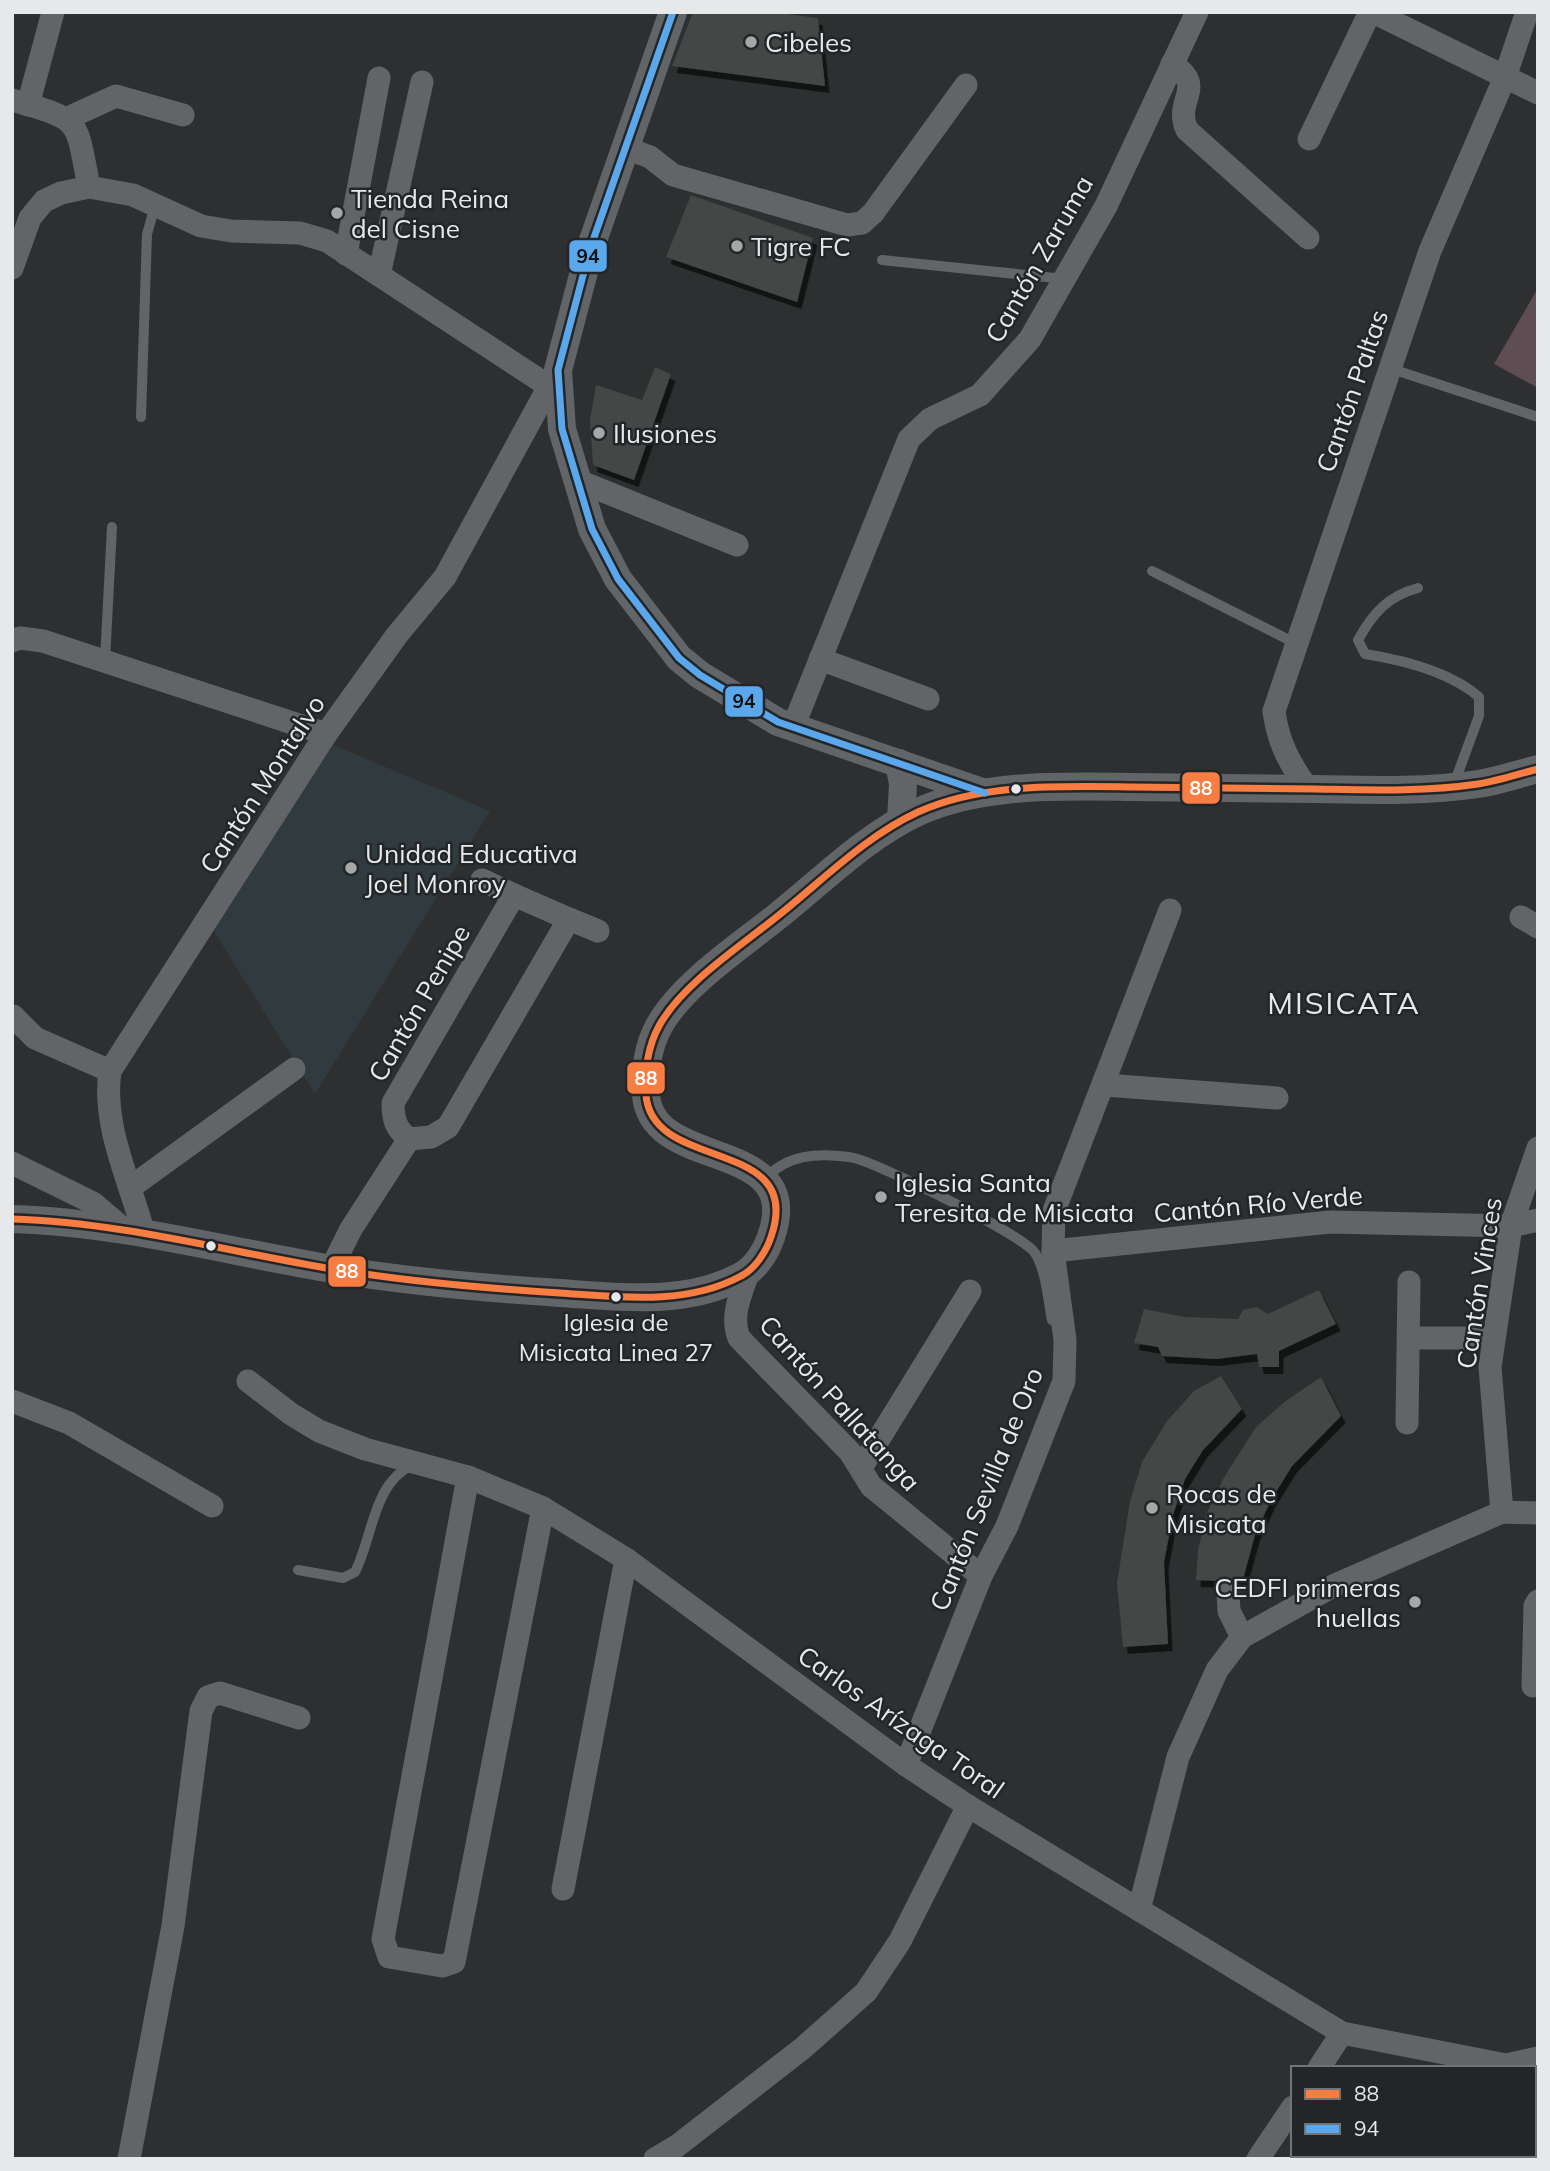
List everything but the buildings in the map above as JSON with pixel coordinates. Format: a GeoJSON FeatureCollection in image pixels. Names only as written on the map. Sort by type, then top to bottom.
{"type":"FeatureCollection","features":[{"type":"Feature","properties":{"kind":"street"},"geometry":{"type":"LineString","coordinates":[[53,12],[20,102],[68,118],[78,132],[89,187]]}},
{"type":"Feature","properties":{"kind":"street"},"geometry":{"type":"LineString","coordinates":[[673,12],[590,250],[552,378],[562,429],[592,529],[618,579],[679,658],[700,674],[778,722],[985,793]]}},
{"type":"Feature","properties":{"kind":"street","name":"Cantón Zaruma"},"geometry":{"type":"LineString","coordinates":[[793,727],[909,439],[930,419],[980,395],[1007,369],[1030,339],[1105,206],[1197,12]]}},
{"type":"Feature","properties":{"kind":"street"},"geometry":{"type":"LineString","coordinates":[[1309,139],[1371,12],[1538,93]]}},
{"type":"Feature","properties":{"kind":"street","name":"Cantón Paltas"},"geometry":{"type":"LineString","coordinates":[[1308,789],[1291,766],[1278,738],[1274,711],[1430,251],[1505,77],[1527,12]]}},
{"type":"Feature","properties":{"kind":"street"},"geometry":{"type":"LineString","coordinates":[[1172,64],[1187,73],[1189,79],[1190,89],[1182,112],[1187,130],[1308,238]]}},
{"type":"Feature","properties":{"kind":"street"},"geometry":{"type":"LineString","coordinates":[[346,254],[379,78]]}},
{"type":"Feature","properties":{"kind":"street"},"geometry":{"type":"LineString","coordinates":[[626,148],[650,158],[673,176],[847,225],[862,223],[873,214],[966,85]]}},
{"type":"Feature","properties":{"kind":"street"},"geometry":{"type":"LineString","coordinates":[[383,279],[426,86]]}},
{"type":"Feature","properties":{"kind":"street"},"geometry":{"type":"LineString","coordinates":[[68,118],[116,96],[183,115]]}},
{"type":"Feature","properties":{"kind":"street"},"geometry":{"type":"LineString","coordinates":[[12,268],[30,218],[44,201],[89,187],[133,195],[201,226],[231,231],[300,233],[327,241],[383,279],[552,378]]}},
{"type":"Feature","properties":{"kind":"street","name":"Cantón Montalvo"},"geometry":{"type":"LineString","coordinates":[[136,1233],[131,1186],[111,1124],[106,1094],[110,1071],[326,734],[397,635],[445,578],[552,378]]}},
{"type":"Feature","properties":{"kind":"street"},"geometry":{"type":"LineString","coordinates":[[576,480],[737,545]]}},
{"type":"Feature","properties":{"kind":"street"},"geometry":{"type":"LineString","coordinates":[[12,641],[20,638],[43,641],[326,734]]}},
{"type":"Feature","properties":{"kind":"street"},"geometry":{"type":"LineString","coordinates":[[820,659],[928,699]]}},
{"type":"Feature","properties":{"kind":"street"},"geometry":{"type":"LineString","coordinates":[[900,763],[903,784],[901,820]]}},
{"type":"Feature","properties":{"kind":"street"},"geometry":{"type":"LineString","coordinates":[[12,1219],[136,1233],[331,1269],[458,1286],[651,1298],[698,1292],[748,1273],[769,1243],[776,1219],[775,1197],[765,1179],[745,1167],[667,1134],[651,1118],[646,1098],[650,1047],[673,1005],[875,835],[901,820],[946,801],[985,793],[1081,786],[1411,790],[1482,784],[1538,769]]}},
{"type":"Feature","properties":{"kind":"street"},"geometry":{"type":"LineString","coordinates":[[482,880],[598,931]]}},
{"type":"Feature","properties":{"kind":"street","name":"Cantón Penipe"},"geometry":{"type":"LineString","coordinates":[[409,1139],[399,1131],[393,1118],[393,1103],[514,895]]}},
{"type":"Feature","properties":{"kind":"street","name":"Cantón Sevilla de Oro"},"geometry":{"type":"LineString","coordinates":[[906,1765],[981,1576],[1007,1526],[1063,1381],[1065,1340],[1053,1251],[1054,1211],[1105,1085],[1170,909]]}},
{"type":"Feature","properties":{"kind":"street"},"geometry":{"type":"LineString","coordinates":[[331,1269],[351,1229],[409,1139],[431,1137],[448,1127],[569,919]]}},
{"type":"Feature","properties":{"kind":"street"},"geometry":{"type":"LineString","coordinates":[[13,1016],[34,1038],[110,1071]]}},
{"type":"Feature","properties":{"kind":"street"},"geometry":{"type":"LineString","coordinates":[[131,1186],[294,1069]]}},
{"type":"Feature","properties":{"kind":"street"},"geometry":{"type":"LineString","coordinates":[[1105,1085],[1277,1098]]}},
{"type":"Feature","properties":{"kind":"street","name":"Cantón Vinces"},"geometry":{"type":"LineString","coordinates":[[1502,1512],[1490,1367],[1511,1226],[1538,1148]]}},
{"type":"Feature","properties":{"kind":"street"},"geometry":{"type":"LineString","coordinates":[[12,1163],[93,1203],[136,1233]]}},
{"type":"Feature","properties":{"kind":"street","name":"Cantón Río Verde"},"geometry":{"type":"LineString","coordinates":[[1053,1251],[1330,1222],[1511,1226],[1538,1220]]}},
{"type":"Feature","properties":{"kind":"street","name":"Cantón Pallatanga"},"geometry":{"type":"LineString","coordinates":[[748,1273],[734,1326],[739,1338],[850,1452],[871,1486],[888,1503],[981,1576]]}},
{"type":"Feature","properties":{"kind":"street"},"geometry":{"type":"LineString","coordinates":[[1407,1423],[1409,1282]]}},
{"type":"Feature","properties":{"kind":"street"},"geometry":{"type":"LineString","coordinates":[[861,1468],[970,1291]]}},
{"type":"Feature","properties":{"kind":"street"},"geometry":{"type":"LineString","coordinates":[[1409,1338],[1494,1338]]}},
{"type":"Feature","properties":{"kind":"street","name":"Carlos Arízaga Toral"},"geometry":{"type":"LineString","coordinates":[[248,1381],[290,1414],[319,1431],[415,1464],[468,1477],[543,1508],[626,1559],[906,1765],[968,1806],[1342,2033],[1507,2066],[1538,2058]]}},
{"type":"Feature","properties":{"kind":"street"},"geometry":{"type":"LineString","coordinates":[[12,1401],[69,1423],[212,1506]]}},
{"type":"Feature","properties":{"kind":"street"},"geometry":{"type":"LineString","coordinates":[[468,1477],[383,1939],[389,1957],[442,1966],[454,1962],[543,1508]]}},
{"type":"Feature","properties":{"kind":"street"},"geometry":{"type":"LineString","coordinates":[[1139,1910],[1178,1757],[1217,1670],[1242,1637],[1335,1585],[1502,1512],[1538,1513]]}},
{"type":"Feature","properties":{"kind":"street"},"geometry":{"type":"LineString","coordinates":[[563,1889],[626,1559]]}},
{"type":"Feature","properties":{"kind":"street"},"geometry":{"type":"LineString","coordinates":[[1228,1592],[1229,1611],[1242,1637]]}},
{"type":"Feature","properties":{"kind":"street"},"geometry":{"type":"LineString","coordinates":[[1533,1686],[1535,1606],[1538,1601]]}},
{"type":"Feature","properties":{"kind":"street"},"geometry":{"type":"LineString","coordinates":[[129,2159],[173,1926],[201,1711],[208,1697],[220,1693],[299,1718]]}},
{"type":"Feature","properties":{"kind":"street"},"geometry":{"type":"LineString","coordinates":[[655,2159],[677,2146],[772,2073],[866,1992],[900,1941],[968,1806]]}},
{"type":"Feature","properties":{"kind":"street"},"geometry":{"type":"LineString","coordinates":[[1320,2066],[1342,2033]]}},
{"type":"Feature","properties":{"kind":"street"},"geometry":{"type":"LineString","coordinates":[[1258,2159],[1291,2110]]}},
{"type":"Feature","properties":{"kind":"lane"},"geometry":{"type":"LineString","coordinates":[[141,417],[147,234],[155,206]]}},
{"type":"Feature","properties":{"kind":"lane"},"geometry":{"type":"LineString","coordinates":[[882,260],[1065,279]]}},
{"type":"Feature","properties":{"kind":"lane"},"geometry":{"type":"LineString","coordinates":[[1390,368],[1538,417]]}},
{"type":"Feature","properties":{"kind":"lane"},"geometry":{"type":"LineString","coordinates":[[105,660],[111,527]]}},
{"type":"Feature","properties":{"kind":"lane"},"geometry":{"type":"LineString","coordinates":[[1152,571],[1295,643]]}},
{"type":"Feature","properties":{"kind":"lane"},"geometry":{"type":"LineString","coordinates":[[1418,588],[1398,594],[1382,604],[1358,640],[1365,654],[1420,668],[1468,687],[1479,697],[1479,716],[1454,786]]}},
{"type":"Feature","properties":{"kind":"lane"},"geometry":{"type":"LineString","coordinates":[[765,1179],[774,1169],[791,1159],[814,1156],[853,1157],[960,1205],[1025,1243],[1035,1253],[1053,1325],[1058,1335],[1065,1340]]}},
{"type":"Feature","properties":{"kind":"lane"},"geometry":{"type":"LineString","coordinates":[[298,1570],[343,1578],[355,1572],[384,1490],[393,1476],[415,1464]]}},
{"type":"Feature","properties":{"kind":"shaded area"},"geometry":{"type":"Polygon","coordinates":[[[1538,288],[1538,388],[1494,364],[1538,288]]]}},
{"type":"Feature","properties":{"kind":"shaded area","name":"Unidad Educativa Joel Monroy"},"geometry":{"type":"Polygon","coordinates":[[[329,743],[490,811],[315,1094],[210,925],[329,743]]]}},
{"type":"Feature","properties":{"kind":"transit line","name":"94"},"geometry":{"type":"LineString","coordinates":[[673,12],[590,249],[558,370],[562,429],[592,529],[618,579],[679,658],[700,675],[778,722],[985,793]]}},
{"type":"Feature","properties":{"kind":"transit line","name":"88"},"geometry":{"type":"LineString","coordinates":[[12,1219],[91,1225],[326,1268],[472,1286],[629,1297],[675,1296],[720,1286],[746,1273],[759,1260],[771,1237],[776,1205],[767,1183],[748,1168],[673,1136],[655,1119],[646,1095],[646,1068],[652,1042],[669,1010],[697,980],[881,833],[918,812],[943,803],[1022,788],[1077,786],[1417,789],[1478,784],[1538,769]]}},
{"type":"Feature","properties":{"kind":"place","name":"Cibeles"},"geometry":{"type":"Point","coordinates":[751,42]}},
{"type":"Feature","properties":{"kind":"place","name":"Tienda Reina del Cisne"},"geometry":{"type":"Point","coordinates":[337,213]}},
{"type":"Feature","properties":{"kind":"place","name":"Tigre FC"},"geometry":{"type":"Point","coordinates":[737,246]}},
{"type":"Feature","properties":{"kind":"place","name":"Ilusiones"},"geometry":{"type":"Point","coordinates":[599,433]}},
{"type":"Feature","properties":{"kind":"place","name":"Unidad Educativa Joel Monroy"},"geometry":{"type":"Point","coordinates":[351,868]}},
{"type":"Feature","properties":{"kind":"place","name":"Iglesia Santa Teresita de Misicata"},"geometry":{"type":"Point","coordinates":[881,1197]}},
{"type":"Feature","properties":{"kind":"place","name":"Iglesia de Misicata Linea 27"},"geometry":{"type":"Point","coordinates":[616,1297]}},
{"type":"Feature","properties":{"kind":"place","name":"Rocas de Misicata"},"geometry":{"type":"Point","coordinates":[1152,1508]}},
{"type":"Feature","properties":{"kind":"place","name":"CEDFI primeras huellas"},"geometry":{"type":"Point","coordinates":[1415,1602]}},
{"type":"Feature","properties":{"kind":"district","name":"MISICATA"},"geometry":{"type":"Point","coordinates":[1344,1003]}}]}
